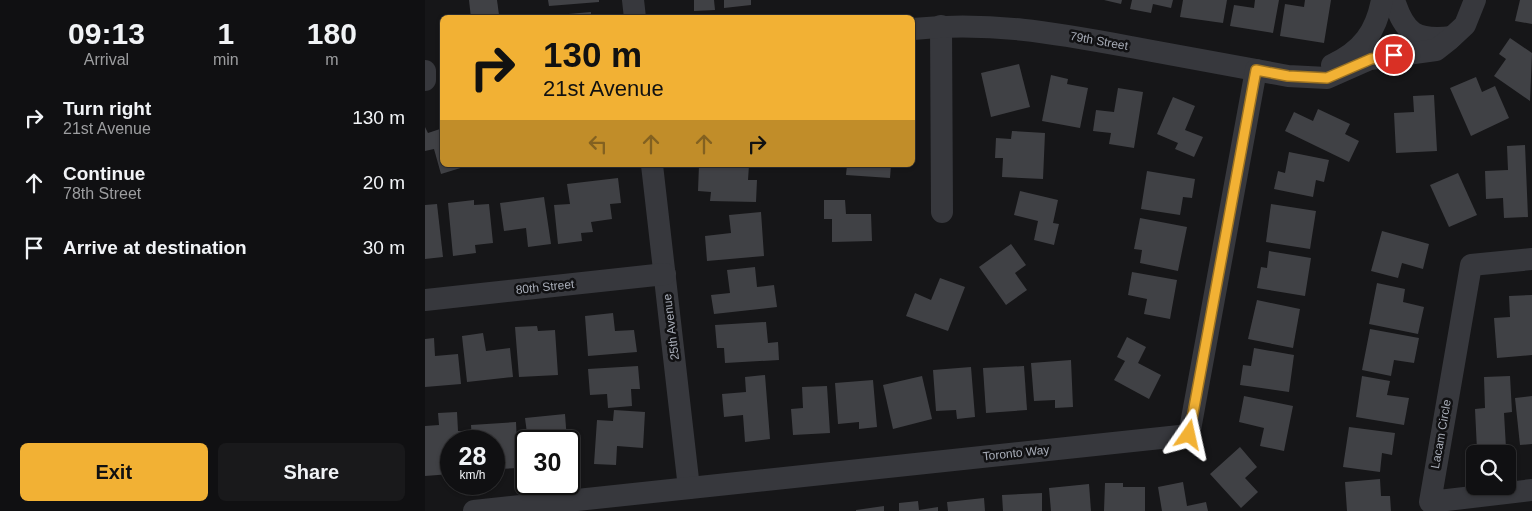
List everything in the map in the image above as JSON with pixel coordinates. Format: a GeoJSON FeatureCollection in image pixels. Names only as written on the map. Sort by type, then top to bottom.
{"type":"FeatureCollection","features":[{"type":"Feature","properties":{"kind":"street"},"geometry":{"type":"LineString","coordinates":[[633,0],[635,15]]}},
{"type":"Feature","properties":{"kind":"street"},"geometry":{"type":"LineString","coordinates":[[1307,77],[1342,60],[1370,37],[1379,17],[1382,0]]}},
{"type":"Feature","properties":{"kind":"street"},"geometry":{"type":"LineString","coordinates":[[1394,0],[1405,26],[1416,35],[1434,39],[1453,37]]}},
{"type":"Feature","properties":{"kind":"street","name":"79th Street"},"geometry":{"type":"LineString","coordinates":[[915,29],[941,26],[1001,26],[1045,31],[1256,70],[1327,78],[1371,59],[1435,50],[1453,37],[1465,25],[1475,0]]}},
{"type":"Feature","properties":{"kind":"street"},"geometry":{"type":"LineString","coordinates":[[941,26],[942,212]]}},
{"type":"Feature","properties":{"kind":"street","name":"Toronto Way"},"geometry":{"type":"LineString","coordinates":[[474,511],[1189,435],[1256,70]]}},
{"type":"Feature","properties":{"kind":"street"},"geometry":{"type":"LineString","coordinates":[[425,71],[425,80]]}},
{"type":"Feature","properties":{"kind":"street","name":"25th Avenue"},"geometry":{"type":"LineString","coordinates":[[652,167],[689,488]]}},
{"type":"Feature","properties":{"kind":"street","name":"Lacam Circle"},"geometry":{"type":"LineString","coordinates":[[1532,259],[1471,265],[1430,502],[1532,490]]}},
{"type":"Feature","properties":{"kind":"street","name":"80th Street"},"geometry":{"type":"LineString","coordinates":[[425,300],[665,274]]}},
{"type":"Feature","properties":{"kind":"building"},"geometry":{"type":"Polygon","coordinates":[[[469,0],[497,0],[499,15],[471,15],[469,0]]]}},
{"type":"Feature","properties":{"kind":"building"},"geometry":{"type":"Polygon","coordinates":[[[548,0],[599,0],[599,2],[549,6],[548,0]]]}},
{"type":"Feature","properties":{"kind":"building"},"geometry":{"type":"Polygon","coordinates":[[[694,0],[714,0],[715,10],[694,11],[694,0]]]}},
{"type":"Feature","properties":{"kind":"building"},"geometry":{"type":"Polygon","coordinates":[[[724,0],[751,0],[751,5],[724,8],[724,0]]]}},
{"type":"Feature","properties":{"kind":"building"},"geometry":{"type":"Polygon","coordinates":[[[1104,0],[1122,0],[1121,4],[1104,0]]]}},
{"type":"Feature","properties":{"kind":"building"},"geometry":{"type":"Polygon","coordinates":[[[1132,0],[1173,0],[1171,8],[1153,4],[1151,13],[1130,9],[1132,0]]]}},
{"type":"Feature","properties":{"kind":"building"},"geometry":{"type":"Polygon","coordinates":[[[1183,0],[1227,0],[1223,23],[1180,17],[1183,0]]]}},
{"type":"Feature","properties":{"kind":"building"},"geometry":{"type":"Polygon","coordinates":[[[1255,0],[1279,0],[1273,33],[1230,26],[1234,5],[1254,8],[1255,0]]]}},
{"type":"Feature","properties":{"kind":"building"},"geometry":{"type":"Polygon","coordinates":[[[1305,0],[1331,0],[1324,43],[1280,36],[1285,4],[1304,7],[1305,0]]]}},
{"type":"Feature","properties":{"kind":"building"},"geometry":{"type":"Polygon","coordinates":[[[1520,0],[1532,0],[1532,24],[1515,21],[1520,0]]]}},
{"type":"Feature","properties":{"kind":"building"},"geometry":{"type":"Polygon","coordinates":[[[591,12],[591,15],[557,15],[591,12]]]}},
{"type":"Feature","properties":{"kind":"building"},"geometry":{"type":"Polygon","coordinates":[[[1510,38],[1532,53],[1530,101],[1494,76],[1506,59],[1499,54],[1510,38]]]}},
{"type":"Feature","properties":{"kind":"building"},"geometry":{"type":"Polygon","coordinates":[[[1019,64],[1030,107],[991,117],[981,73],[1019,64]]]}},
{"type":"Feature","properties":{"kind":"building"},"geometry":{"type":"Polygon","coordinates":[[[1051,75],[1068,79],[1067,84],[1088,88],[1080,128],[1042,121],[1051,75]]]}},
{"type":"Feature","properties":{"kind":"building"},"geometry":{"type":"Polygon","coordinates":[[[1476,77],[1482,92],[1495,86],[1509,118],[1471,136],[1450,88],[1476,77]]]}},
{"type":"Feature","properties":{"kind":"building"},"geometry":{"type":"Polygon","coordinates":[[[1118,88],[1143,92],[1134,148],[1109,144],[1111,133],[1093,131],[1096,110],[1114,112],[1118,88]]]}},
{"type":"Feature","properties":{"kind":"building"},"geometry":{"type":"Polygon","coordinates":[[[1434,95],[1437,151],[1396,153],[1394,113],[1414,112],[1413,96],[1434,95]]]}},
{"type":"Feature","properties":{"kind":"building"},"geometry":{"type":"Polygon","coordinates":[[[1173,97],[1195,106],[1185,130],[1203,137],[1194,157],[1175,149],[1178,143],[1157,134],[1173,97]]]}},
{"type":"Feature","properties":{"kind":"building"},"geometry":{"type":"Polygon","coordinates":[[[1318,109],[1350,124],[1345,134],[1359,141],[1349,162],[1285,131],[1294,112],[1313,121],[1318,109]]]}},
{"type":"Feature","properties":{"kind":"building"},"geometry":{"type":"Polygon","coordinates":[[[425,127],[428,133],[440,129],[440,167],[464,167],[441,174],[434,149],[425,151],[425,127]]]}},
{"type":"Feature","properties":{"kind":"building"},"geometry":{"type":"Polygon","coordinates":[[[1012,131],[1045,133],[1043,179],[1002,177],[1003,158],[995,158],[996,138],[1011,139],[1012,131]]]}},
{"type":"Feature","properties":{"kind":"building"},"geometry":{"type":"Polygon","coordinates":[[[1525,145],[1528,217],[1504,218],[1503,198],[1486,199],[1485,171],[1508,170],[1507,146],[1525,145]]]}},
{"type":"Feature","properties":{"kind":"building"},"geometry":{"type":"Polygon","coordinates":[[[1289,152],[1329,160],[1324,182],[1316,180],[1313,197],[1274,189],[1278,171],[1285,173],[1289,152]]]}},
{"type":"Feature","properties":{"kind":"building"},"geometry":{"type":"Polygon","coordinates":[[[699,167],[749,167],[748,180],[757,180],[756,202],[710,201],[711,192],[698,191],[699,167]]]}},
{"type":"Feature","properties":{"kind":"building"},"geometry":{"type":"Polygon","coordinates":[[[847,167],[891,167],[890,178],[846,175],[847,167]]]}},
{"type":"Feature","properties":{"kind":"building"},"geometry":{"type":"Polygon","coordinates":[[[1147,171],[1195,179],[1192,198],[1183,197],[1180,215],[1141,209],[1147,171]]]}},
{"type":"Feature","properties":{"kind":"building"},"geometry":{"type":"Polygon","coordinates":[[[1458,173],[1477,215],[1449,227],[1430,185],[1458,173]]]}},
{"type":"Feature","properties":{"kind":"building"},"geometry":{"type":"Polygon","coordinates":[[[618,178],[621,203],[610,204],[612,219],[591,222],[593,232],[581,233],[582,241],[558,244],[554,205],[570,204],[567,184],[618,178]]]}},
{"type":"Feature","properties":{"kind":"building"},"geometry":{"type":"Polygon","coordinates":[[[1020,191],[1058,200],[1053,223],[1059,224],[1054,245],[1034,240],[1038,221],[1014,215],[1020,191]]]}},
{"type":"Feature","properties":{"kind":"building"},"geometry":{"type":"Polygon","coordinates":[[[544,197],[551,244],[528,247],[526,228],[504,231],[500,203],[544,197]]]}},
{"type":"Feature","properties":{"kind":"building"},"geometry":{"type":"Polygon","coordinates":[[[474,200],[474,205],[489,204],[493,243],[475,245],[476,253],[453,256],[448,203],[474,200]]]}},
{"type":"Feature","properties":{"kind":"building"},"geometry":{"type":"Polygon","coordinates":[[[824,200],[845,200],[846,214],[871,214],[872,241],[832,242],[832,219],[824,219],[824,200]]]}},
{"type":"Feature","properties":{"kind":"building"},"geometry":{"type":"Polygon","coordinates":[[[437,204],[443,257],[425,259],[425,205],[437,204]]]}},
{"type":"Feature","properties":{"kind":"building"},"geometry":{"type":"Polygon","coordinates":[[[1271,204],[1316,211],[1310,249],[1266,242],[1271,204]]]}},
{"type":"Feature","properties":{"kind":"building"},"geometry":{"type":"Polygon","coordinates":[[[761,212],[764,256],[707,261],[705,236],[731,233],[729,215],[761,212]]]}},
{"type":"Feature","properties":{"kind":"building"},"geometry":{"type":"Polygon","coordinates":[[[1140,218],[1187,227],[1178,271],[1140,263],[1142,250],[1134,249],[1140,218]]]}},
{"type":"Feature","properties":{"kind":"building"},"geometry":{"type":"Polygon","coordinates":[[[1382,231],[1429,244],[1423,269],[1402,263],[1398,278],[1371,271],[1382,231]]]}},
{"type":"Feature","properties":{"kind":"building"},"geometry":{"type":"Polygon","coordinates":[[[1011,244],[1026,265],[1015,273],[1027,290],[1006,305],[979,267],[1011,244]]]}},
{"type":"Feature","properties":{"kind":"building"},"geometry":{"type":"Polygon","coordinates":[[[1269,251],[1311,258],[1305,296],[1257,288],[1261,267],[1267,268],[1269,251]]]}},
{"type":"Feature","properties":{"kind":"building"},"geometry":{"type":"Polygon","coordinates":[[[755,267],[757,287],[774,285],[777,307],[714,314],[711,295],[730,293],[727,270],[755,267]]]}},
{"type":"Feature","properties":{"kind":"building"},"geometry":{"type":"Polygon","coordinates":[[[1132,272],[1177,280],[1170,319],[1144,314],[1147,299],[1128,295],[1132,272]]]}},
{"type":"Feature","properties":{"kind":"building"},"geometry":{"type":"Polygon","coordinates":[[[940,278],[965,287],[948,331],[906,316],[915,293],[931,300],[940,278]]]}},
{"type":"Feature","properties":{"kind":"building"},"geometry":{"type":"Polygon","coordinates":[[[1377,283],[1405,289],[1403,302],[1424,307],[1418,334],[1369,324],[1377,283]]]}},
{"type":"Feature","properties":{"kind":"building"},"geometry":{"type":"Polygon","coordinates":[[[1532,295],[1532,355],[1497,358],[1494,318],[1510,317],[1509,296],[1532,295]]]}},
{"type":"Feature","properties":{"kind":"building"},"geometry":{"type":"Polygon","coordinates":[[[1257,300],[1300,309],[1293,348],[1248,339],[1257,300]]]}},
{"type":"Feature","properties":{"kind":"building"},"geometry":{"type":"Polygon","coordinates":[[[613,313],[615,331],[634,330],[637,352],[588,356],[585,316],[613,313]]]}},
{"type":"Feature","properties":{"kind":"building"},"geometry":{"type":"Polygon","coordinates":[[[766,322],[768,343],[778,342],[779,360],[725,363],[724,348],[717,348],[715,325],[766,322]]]}},
{"type":"Feature","properties":{"kind":"building"},"geometry":{"type":"Polygon","coordinates":[[[537,326],[538,331],[555,330],[558,375],[519,377],[515,327],[537,326]]]}},
{"type":"Feature","properties":{"kind":"building"},"geometry":{"type":"Polygon","coordinates":[[[1370,329],[1419,338],[1414,363],[1394,360],[1391,376],[1362,370],[1370,329]]]}},
{"type":"Feature","properties":{"kind":"building"},"geometry":{"type":"Polygon","coordinates":[[[483,333],[486,351],[510,348],[513,377],[467,382],[462,336],[483,333]]]}},
{"type":"Feature","properties":{"kind":"building"},"geometry":{"type":"Polygon","coordinates":[[[1127,337],[1146,347],[1138,363],[1161,375],[1149,399],[1114,380],[1125,361],[1117,357],[1127,337]]]}},
{"type":"Feature","properties":{"kind":"building"},"geometry":{"type":"Polygon","coordinates":[[[434,338],[435,356],[458,354],[461,384],[425,387],[425,339],[434,338]]]}},
{"type":"Feature","properties":{"kind":"building"},"geometry":{"type":"Polygon","coordinates":[[[1254,348],[1294,355],[1289,392],[1240,385],[1243,365],[1251,366],[1254,348]]]}},
{"type":"Feature","properties":{"kind":"building"},"geometry":{"type":"Polygon","coordinates":[[[1071,360],[1073,407],[1055,408],[1055,400],[1034,401],[1031,363],[1071,360]]]}},
{"type":"Feature","properties":{"kind":"building"},"geometry":{"type":"Polygon","coordinates":[[[638,366],[640,389],[631,389],[632,406],[608,408],[607,394],[590,395],[588,369],[638,366]]]}},
{"type":"Feature","properties":{"kind":"building"},"geometry":{"type":"Polygon","coordinates":[[[1024,366],[1027,410],[986,413],[983,368],[1024,366]]]}},
{"type":"Feature","properties":{"kind":"building"},"geometry":{"type":"Polygon","coordinates":[[[971,367],[975,417],[957,419],[956,410],[936,411],[933,370],[971,367]]]}},
{"type":"Feature","properties":{"kind":"building"},"geometry":{"type":"Polygon","coordinates":[[[765,375],[770,439],[745,442],[743,415],[724,417],[722,394],[746,392],[745,377],[765,375]]]}},
{"type":"Feature","properties":{"kind":"building"},"geometry":{"type":"Polygon","coordinates":[[[922,376],[932,419],[893,429],[883,385],[922,376]]]}},
{"type":"Feature","properties":{"kind":"building"},"geometry":{"type":"Polygon","coordinates":[[[1362,376],[1390,381],[1387,395],[1409,398],[1404,425],[1356,417],[1362,376]]]}},
{"type":"Feature","properties":{"kind":"building"},"geometry":{"type":"Polygon","coordinates":[[[1510,376],[1512,412],[1504,413],[1506,445],[1477,445],[1475,409],[1485,408],[1484,377],[1510,376]]]}},
{"type":"Feature","properties":{"kind":"building"},"geometry":{"type":"Polygon","coordinates":[[[873,380],[877,427],[859,429],[859,422],[838,424],[835,383],[873,380]]]}},
{"type":"Feature","properties":{"kind":"building"},"geometry":{"type":"Polygon","coordinates":[[[827,386],[830,433],[793,435],[791,409],[803,408],[802,387],[827,386]]]}},
{"type":"Feature","properties":{"kind":"building"},"geometry":{"type":"Polygon","coordinates":[[[1244,396],[1293,406],[1284,451],[1260,446],[1264,428],[1239,422],[1244,396]]]}},
{"type":"Feature","properties":{"kind":"building"},"geometry":{"type":"Polygon","coordinates":[[[1532,396],[1532,444],[1520,445],[1515,398],[1532,396]]]}},
{"type":"Feature","properties":{"kind":"building"},"geometry":{"type":"Polygon","coordinates":[[[614,410],[645,412],[643,448],[617,446],[616,465],[594,464],[597,420],[613,421],[614,410]]]}},
{"type":"Feature","properties":{"kind":"building"},"geometry":{"type":"Polygon","coordinates":[[[457,412],[458,430],[440,430],[440,475],[425,476],[425,426],[439,425],[438,413],[457,412]]]}},
{"type":"Feature","properties":{"kind":"building"},"geometry":{"type":"Polygon","coordinates":[[[565,414],[566,430],[527,430],[525,418],[565,414]]]}},
{"type":"Feature","properties":{"kind":"building"},"geometry":{"type":"Polygon","coordinates":[[[516,422],[515,468],[505,469],[505,430],[471,430],[471,425],[516,422]]]}},
{"type":"Feature","properties":{"kind":"building"},"geometry":{"type":"Polygon","coordinates":[[[1349,427],[1395,433],[1392,455],[1382,453],[1380,472],[1343,467],[1349,427]]]}},
{"type":"Feature","properties":{"kind":"building"},"geometry":{"type":"Polygon","coordinates":[[[1240,447],[1257,467],[1245,478],[1258,492],[1241,508],[1210,474],[1240,447]]]}},
{"type":"Feature","properties":{"kind":"building"},"geometry":{"type":"Polygon","coordinates":[[[1380,479],[1381,496],[1390,496],[1391,511],[1347,511],[1345,482],[1380,479]]]}},
{"type":"Feature","properties":{"kind":"building"},"geometry":{"type":"Polygon","coordinates":[[[1183,482],[1187,506],[1206,502],[1208,511],[1162,511],[1158,487],[1183,482]]]}},
{"type":"Feature","properties":{"kind":"building"},"geometry":{"type":"Polygon","coordinates":[[[1105,483],[1123,483],[1123,487],[1145,487],[1145,511],[1104,511],[1105,483]]]}},
{"type":"Feature","properties":{"kind":"building"},"geometry":{"type":"Polygon","coordinates":[[[1089,484],[1091,511],[1051,511],[1049,488],[1089,484]]]}},
{"type":"Feature","properties":{"kind":"building"},"geometry":{"type":"Polygon","coordinates":[[[1042,493],[1042,511],[1003,511],[1002,495],[1042,493]]]}},
{"type":"Feature","properties":{"kind":"building"},"geometry":{"type":"Polygon","coordinates":[[[984,498],[985,511],[948,511],[947,502],[984,498]]]}},
{"type":"Feature","properties":{"kind":"building"},"geometry":{"type":"Polygon","coordinates":[[[918,501],[919,510],[938,507],[938,511],[899,511],[899,503],[918,501]]]}},
{"type":"Feature","properties":{"kind":"building"},"geometry":{"type":"Polygon","coordinates":[[[884,506],[884,511],[856,511],[856,510],[884,506]]]}},
{"type":"Feature","properties":{"kind":"route"},"geometry":{"type":"LineString","coordinates":[[1189,435],[1256,70],[1288,76],[1327,78],[1371,59],[1394,55]]}}]}
